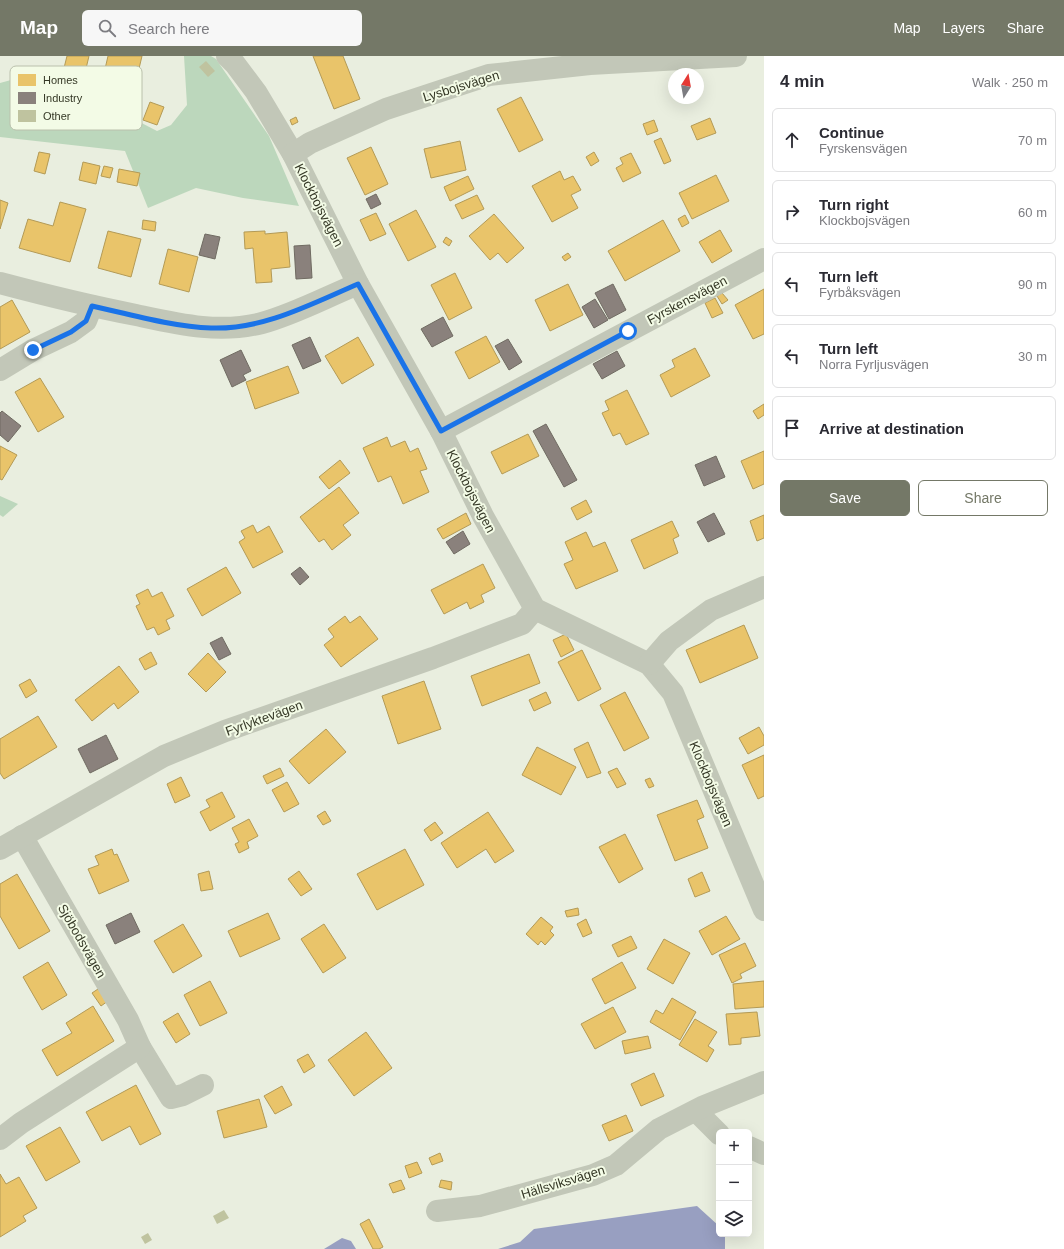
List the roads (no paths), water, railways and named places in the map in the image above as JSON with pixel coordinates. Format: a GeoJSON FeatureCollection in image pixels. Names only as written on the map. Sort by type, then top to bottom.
{"type":"FeatureCollection","features":[{"type":"Feature","properties":{"kind":"street","name":"Klockbojsvägen"},"geometry":{"type":"LineString","coordinates":[[227,56],[236,64],[256,92],[293,154],[358,284],[441,431],[483,516],[535,608],[649,664],[673,693],[764,910]]}},
{"type":"Feature","properties":{"kind":"street","name":"Lysbojsvägen"},"geometry":{"type":"LineString","coordinates":[[293,154],[310,143],[386,109],[490,75],[598,63],[736,56]]}},
{"type":"Feature","properties":{"kind":"street","name":"Fyrskensvägen"},"geometry":{"type":"LineString","coordinates":[[441,431],[764,259]]}},
{"type":"Feature","properties":{"kind":"street"},"geometry":{"type":"LineString","coordinates":[[0,283],[92,306],[185,325],[211,328],[237,327],[261,323],[285,316],[358,284]]}},
{"type":"Feature","properties":{"kind":"street"},"geometry":{"type":"LineString","coordinates":[[0,370],[33,350],[71,332],[86,321],[92,306]]}},
{"type":"Feature","properties":{"kind":"street"},"geometry":{"type":"LineString","coordinates":[[649,664],[669,641],[711,610],[764,587]]}},
{"type":"Feature","properties":{"kind":"street","name":"Fyrlyktevägen"},"geometry":{"type":"LineString","coordinates":[[0,849],[164,756],[225,731],[434,658],[522,624],[535,608]]}},
{"type":"Feature","properties":{"kind":"street","name":"Sjöbodsvägen"},"geometry":{"type":"LineString","coordinates":[[22,836],[128,1020],[140,1047],[171,1098],[183,1095],[203,1085]]}},
{"type":"Feature","properties":{"kind":"street"},"geometry":{"type":"LineString","coordinates":[[0,1139],[140,1047]]}},
{"type":"Feature","properties":{"kind":"street","name":"Hällsviksvägen"},"geometry":{"type":"LineString","coordinates":[[437,1211],[480,1206],[593,1175],[616,1165],[659,1129],[696,1111],[764,1082]]}},
{"type":"Feature","properties":{"kind":"street"},"geometry":{"type":"LineString","coordinates":[[696,1111],[716,1131]]}},
{"type":"Feature","properties":{"kind":"street"},"geometry":{"type":"LineString","coordinates":[[752,1148],[764,1154]]}},
{"type":"Feature","properties":{"kind":"water"},"geometry":{"type":"Polygon","coordinates":[[[697,1206],[716,1223],[716,1237],[725,1237],[725,1249],[498,1249],[520,1242],[534,1229],[697,1206]]]}},
{"type":"Feature","properties":{"kind":"water"},"geometry":{"type":"Polygon","coordinates":[[[342,1238],[351,1241],[356,1249],[324,1249],[342,1238]]]}}]}
